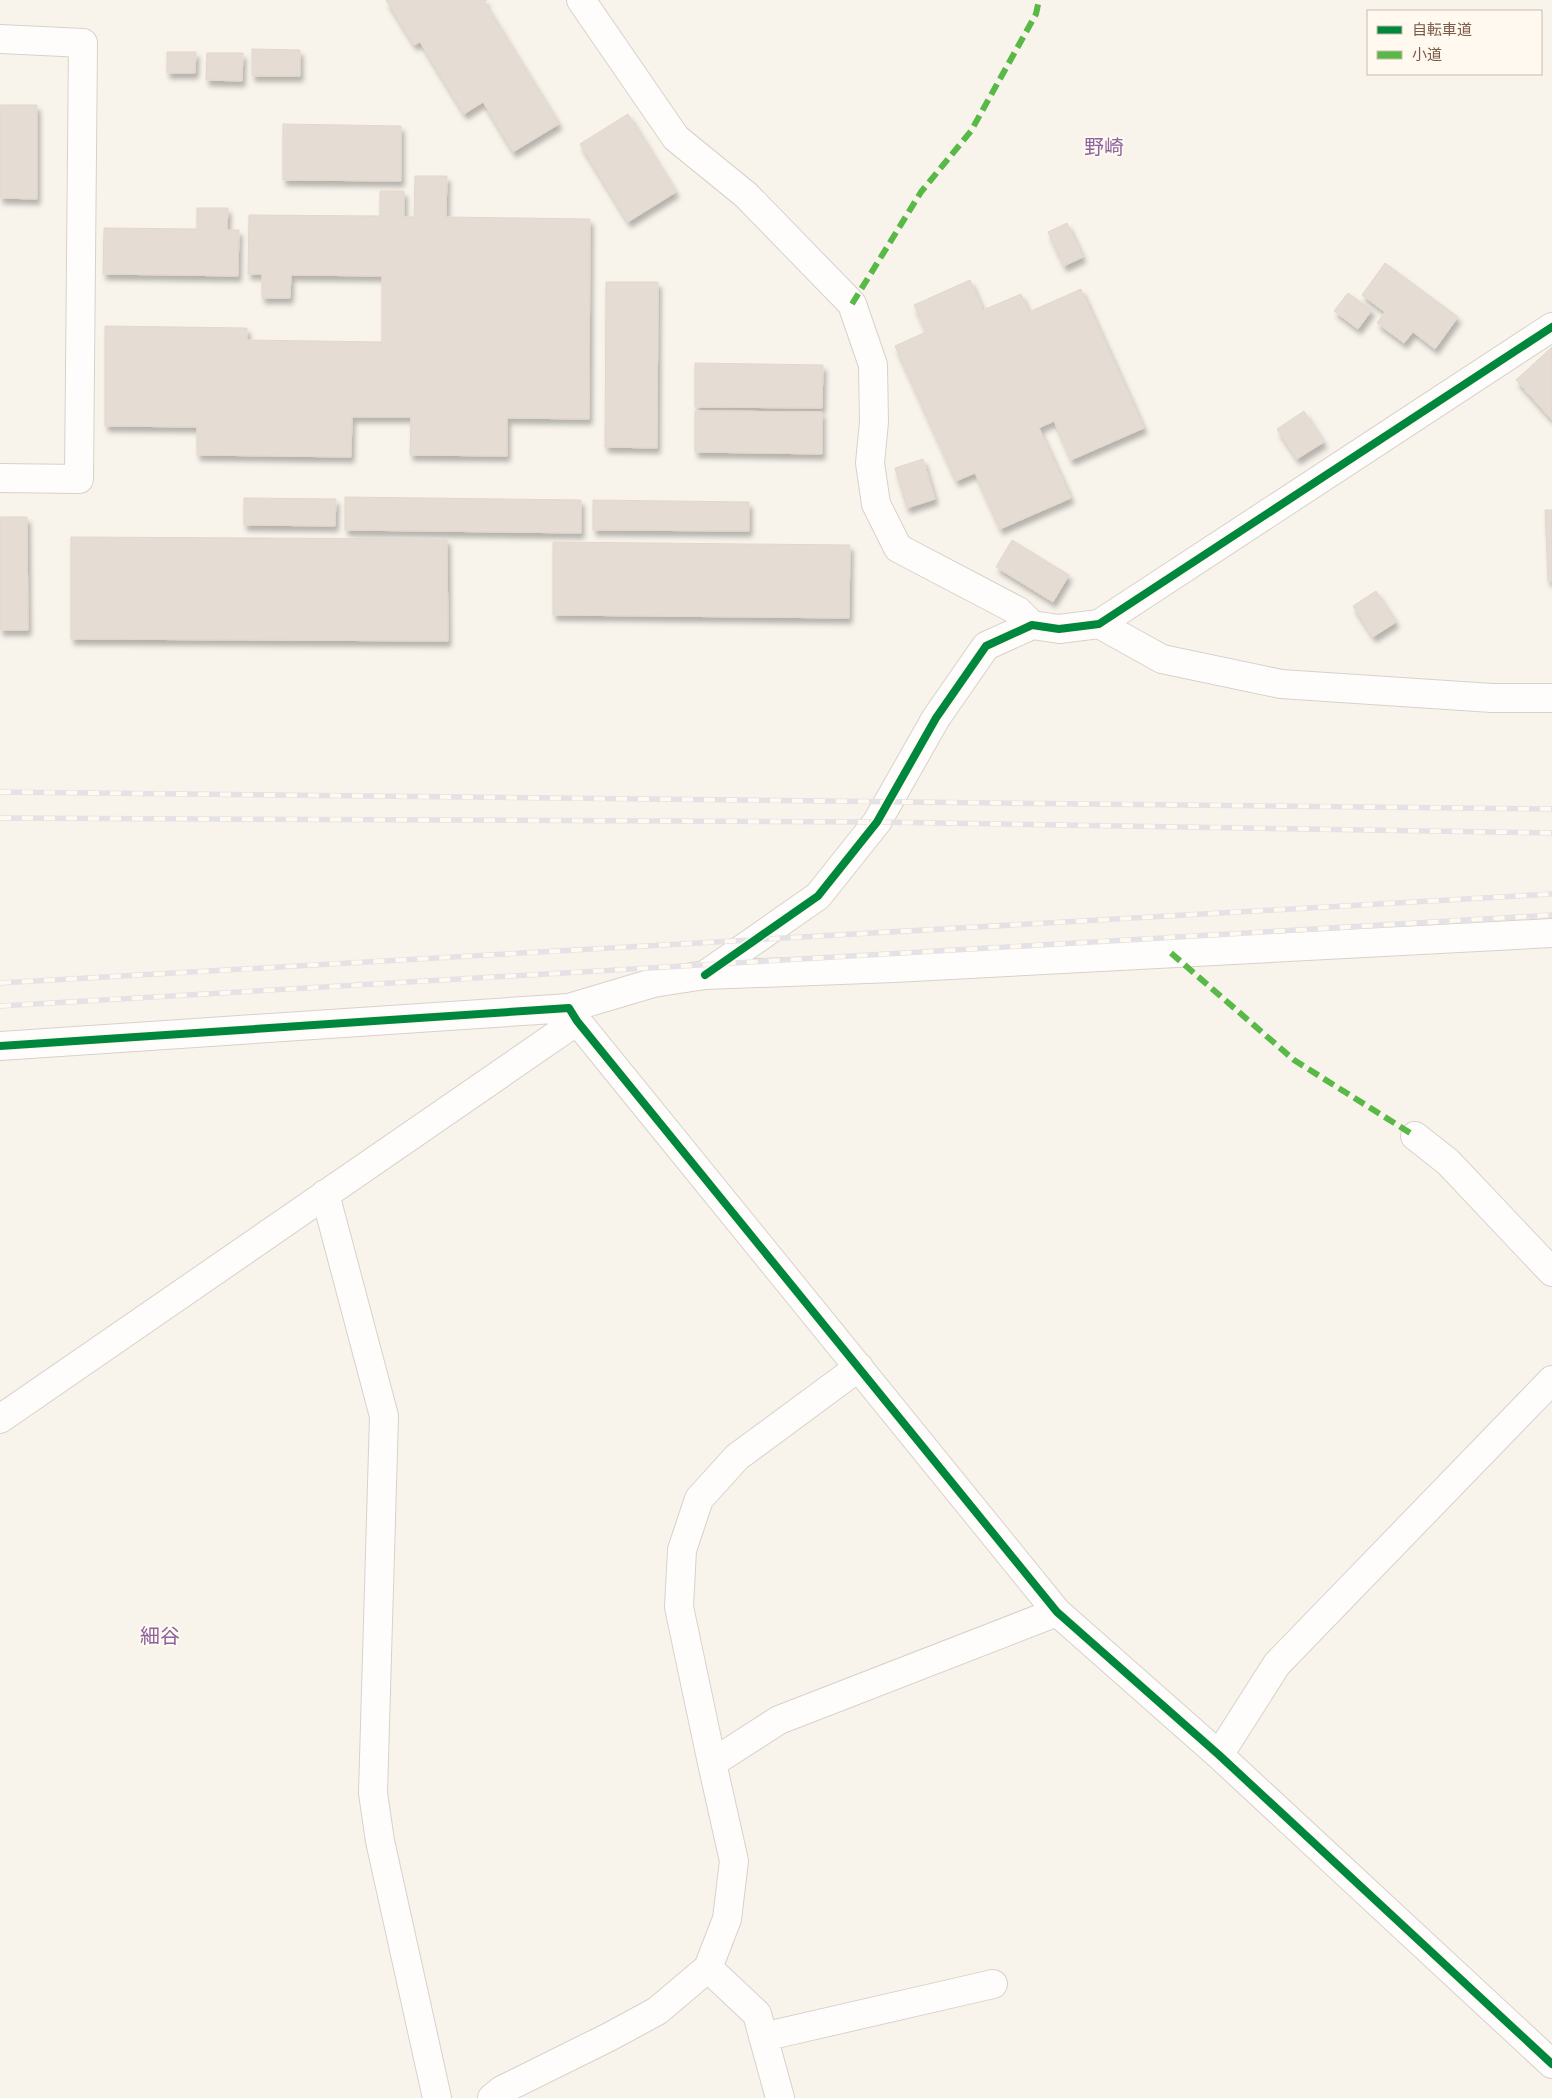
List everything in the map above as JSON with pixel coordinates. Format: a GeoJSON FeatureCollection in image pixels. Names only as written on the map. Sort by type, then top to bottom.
{"type":"FeatureCollection","features":[{"type":"Feature","properties":{"kind":"street"},"geometry":{"type":"LineString","coordinates":[[581,0],[676,138],[746,195],[852,304],[873,365],[874,422],[870,463],[876,504],[898,548],[1018,611],[1032,626]]}},
{"type":"Feature","properties":{"kind":"street"},"geometry":{"type":"LineString","coordinates":[[0,39],[83,43],[79,479],[0,478]]}},
{"type":"Feature","properties":{"kind":"street"},"geometry":{"type":"LineString","coordinates":[[705,975],[818,896],[877,822],[936,718],[986,646],[1032,626],[1059,629],[1099,624],[1552,327]]}},
{"type":"Feature","properties":{"kind":"street"},"geometry":{"type":"LineString","coordinates":[[1099,624],[1162,659],[1281,684],[1492,698],[1552,698]]}},
{"type":"Feature","properties":{"kind":"street"},"geometry":{"type":"LineString","coordinates":[[0,1419],[326,1194],[573,1014],[654,983],[705,975],[894,968],[1552,933]]}},
{"type":"Feature","properties":{"kind":"street"},"geometry":{"type":"LineString","coordinates":[[0,1046],[573,1014]]}},
{"type":"Feature","properties":{"kind":"street"},"geometry":{"type":"LineString","coordinates":[[573,1014],[1057,1612],[1219,1755],[1552,2064]]}},
{"type":"Feature","properties":{"kind":"street"},"geometry":{"type":"LineString","coordinates":[[1415,1136],[1448,1162],[1552,1272]]}},
{"type":"Feature","properties":{"kind":"street"},"geometry":{"type":"LineString","coordinates":[[326,1194],[384,1416],[373,1793],[380,1841],[437,2098]]}},
{"type":"Feature","properties":{"kind":"street"},"geometry":{"type":"LineString","coordinates":[[492,2098],[502,2090],[610,2037],[657,2011],[708,1968],[728,1919],[734,1861],[679,1607],[682,1550],[699,1499],[736,1457],[859,1367]]}},
{"type":"Feature","properties":{"kind":"street"},"geometry":{"type":"LineString","coordinates":[[1219,1755],[1277,1664],[1552,1380]]}},
{"type":"Feature","properties":{"kind":"street"},"geometry":{"type":"LineString","coordinates":[[712,1763],[779,1720],[1057,1612]]}},
{"type":"Feature","properties":{"kind":"street"},"geometry":{"type":"LineString","coordinates":[[708,1968],[757,2014],[780,2098]]}},
{"type":"Feature","properties":{"kind":"street"},"geometry":{"type":"LineString","coordinates":[[763,2037],[993,1984]]}},
{"type":"Feature","properties":{"kind":"building"},"geometry":{"type":"Polygon","coordinates":[[[386,0],[487,0],[484,2],[559,124],[513,152],[483,102],[464,114],[420,42],[414,45],[386,0]]]}},
{"type":"Feature","properties":{"kind":"building"},"geometry":{"type":"Polygon","coordinates":[[[252,49],[300,50],[300,76],[252,76],[252,49]]]}},
{"type":"Feature","properties":{"kind":"building"},"geometry":{"type":"Polygon","coordinates":[[[167,52],[196,52],[195,73],[167,73],[167,52]]]}},
{"type":"Feature","properties":{"kind":"building"},"geometry":{"type":"Polygon","coordinates":[[[207,53],[243,53],[242,81],[206,80],[207,53]]]}},
{"type":"Feature","properties":{"kind":"building"},"geometry":{"type":"Polygon","coordinates":[[[0,105],[37,105],[37,199],[0,198],[0,105]]]}},
{"type":"Feature","properties":{"kind":"building"},"geometry":{"type":"Polygon","coordinates":[[[628,114],[676,192],[628,222],[580,144],[628,114]]]}},
{"type":"Feature","properties":{"kind":"building"},"geometry":{"type":"Polygon","coordinates":[[[283,124],[401,126],[401,181],[283,180],[283,124]]]}},
{"type":"Feature","properties":{"kind":"building"},"geometry":{"type":"Polygon","coordinates":[[[415,176],[447,176],[446,217],[590,219],[589,419],[507,418],[507,456],[410,455],[411,417],[352,417],[351,457],[197,455],[197,427],[105,426],[105,326],[247,328],[247,340],[382,342],[382,276],[291,275],[290,298],[262,298],[262,274],[248,274],[249,215],[380,216],[380,191],[404,191],[404,217],[414,217],[415,176]]]}},
{"type":"Feature","properties":{"kind":"building"},"geometry":{"type":"Polygon","coordinates":[[[197,208],[228,208],[227,230],[239,230],[238,276],[103,274],[104,228],[197,229],[197,208]]]}},
{"type":"Feature","properties":{"kind":"building"},"geometry":{"type":"Polygon","coordinates":[[[1067,223],[1083,257],[1064,266],[1048,232],[1067,223]]]}},
{"type":"Feature","properties":{"kind":"building"},"geometry":{"type":"Polygon","coordinates":[[[1385,263],[1458,317],[1435,349],[1413,332],[1404,343],[1377,323],[1385,312],[1362,295],[1385,263]]]}},
{"type":"Feature","properties":{"kind":"building"},"geometry":{"type":"Polygon","coordinates":[[[970,280],[983,310],[1021,294],[1029,312],[1081,289],[1144,428],[1071,460],[1054,421],[1039,428],[1071,498],[1000,529],[975,473],[956,481],[895,346],[926,332],[914,305],[970,280]]]}},
{"type":"Feature","properties":{"kind":"building"},"geometry":{"type":"Polygon","coordinates":[[[606,282],[658,282],[657,448],[605,447],[606,282]]]}},
{"type":"Feature","properties":{"kind":"building"},"geometry":{"type":"Polygon","coordinates":[[[1348,293],[1372,310],[1358,329],[1334,311],[1348,293]]]}},
{"type":"Feature","properties":{"kind":"building"},"geometry":{"type":"Polygon","coordinates":[[[1552,347],[1552,420],[1516,380],[1552,347]]]}},
{"type":"Feature","properties":{"kind":"building"},"geometry":{"type":"Polygon","coordinates":[[[695,363],[823,365],[822,408],[695,407],[695,363]]]}},
{"type":"Feature","properties":{"kind":"building"},"geometry":{"type":"Polygon","coordinates":[[[695,411],[822,412],[822,454],[695,452],[695,411]]]}},
{"type":"Feature","properties":{"kind":"building"},"geometry":{"type":"Polygon","coordinates":[[[1304,411],[1324,442],[1297,459],[1277,429],[1304,411]]]}},
{"type":"Feature","properties":{"kind":"building"},"geometry":{"type":"Polygon","coordinates":[[[923,459],[935,499],[907,508],[895,468],[923,459]]]}},
{"type":"Feature","properties":{"kind":"building"},"geometry":{"type":"Polygon","coordinates":[[[345,497],[581,500],[581,533],[345,530],[345,497]]]}},
{"type":"Feature","properties":{"kind":"building"},"geometry":{"type":"Polygon","coordinates":[[[244,498],[336,499],[335,526],[244,525],[244,498]]]}},
{"type":"Feature","properties":{"kind":"building"},"geometry":{"type":"Polygon","coordinates":[[[593,500],[749,502],[749,531],[593,530],[593,500]]]}},
{"type":"Feature","properties":{"kind":"building"},"geometry":{"type":"Polygon","coordinates":[[[1545,510],[1552,510],[1552,581],[1548,581],[1545,510]]]}},
{"type":"Feature","properties":{"kind":"building"},"geometry":{"type":"Polygon","coordinates":[[[0,517],[27,517],[28,630],[0,630],[0,517]]]}},
{"type":"Feature","properties":{"kind":"building"},"geometry":{"type":"Polygon","coordinates":[[[71,537],[447,539],[448,641],[71,639],[71,537]]]}},
{"type":"Feature","properties":{"kind":"building"},"geometry":{"type":"Polygon","coordinates":[[[1012,540],[1069,575],[1053,602],[996,567],[1012,540]]]}},
{"type":"Feature","properties":{"kind":"building"},"geometry":{"type":"Polygon","coordinates":[[[553,542],[850,545],[849,618],[553,615],[553,542]]]}},
{"type":"Feature","properties":{"kind":"building"},"geometry":{"type":"Polygon","coordinates":[[[1376,591],[1396,622],[1373,637],[1353,606],[1376,591]]]}},
{"type":"Feature","properties":{"kind":"railway"},"geometry":{"type":"LineString","coordinates":[[0,792],[1552,809]]}},
{"type":"Feature","properties":{"kind":"railway"},"geometry":{"type":"LineString","coordinates":[[0,818],[877,822],[1552,833]]}},
{"type":"Feature","properties":{"kind":"railway"},"geometry":{"type":"LineString","coordinates":[[0,983],[1552,894]]}},
{"type":"Feature","properties":{"kind":"railway"},"geometry":{"type":"LineString","coordinates":[[0,1006],[1552,915]]}},
{"type":"Feature","properties":{"kind":"marked path"},"geometry":{"type":"LineString","coordinates":[[852,304],[921,192],[971,131],[1036,14],[1039,0]]}},
{"type":"Feature","properties":{"kind":"marked path"},"geometry":{"type":"LineString","coordinates":[[1171,953],[1294,1060],[1415,1136]]}},
{"type":"Feature","properties":{"kind":"cycle path"},"geometry":{"type":"LineString","coordinates":[[705,975],[818,896],[877,822],[936,718],[986,646],[1032,625],[1059,629],[1099,624],[1552,327]]}},
{"type":"Feature","properties":{"kind":"cycle path"},"geometry":{"type":"LineString","coordinates":[[0,1046],[569,1008],[577,1021],[1057,1612],[1219,1755],[1552,2064]]}},
{"type":"Feature","properties":{"kind":"district","name":"野崎"},"geometry":{"type":"Point","coordinates":[1104,147]}},
{"type":"Feature","properties":{"kind":"district","name":"細谷"},"geometry":{"type":"Point","coordinates":[160,1636]}}]}
